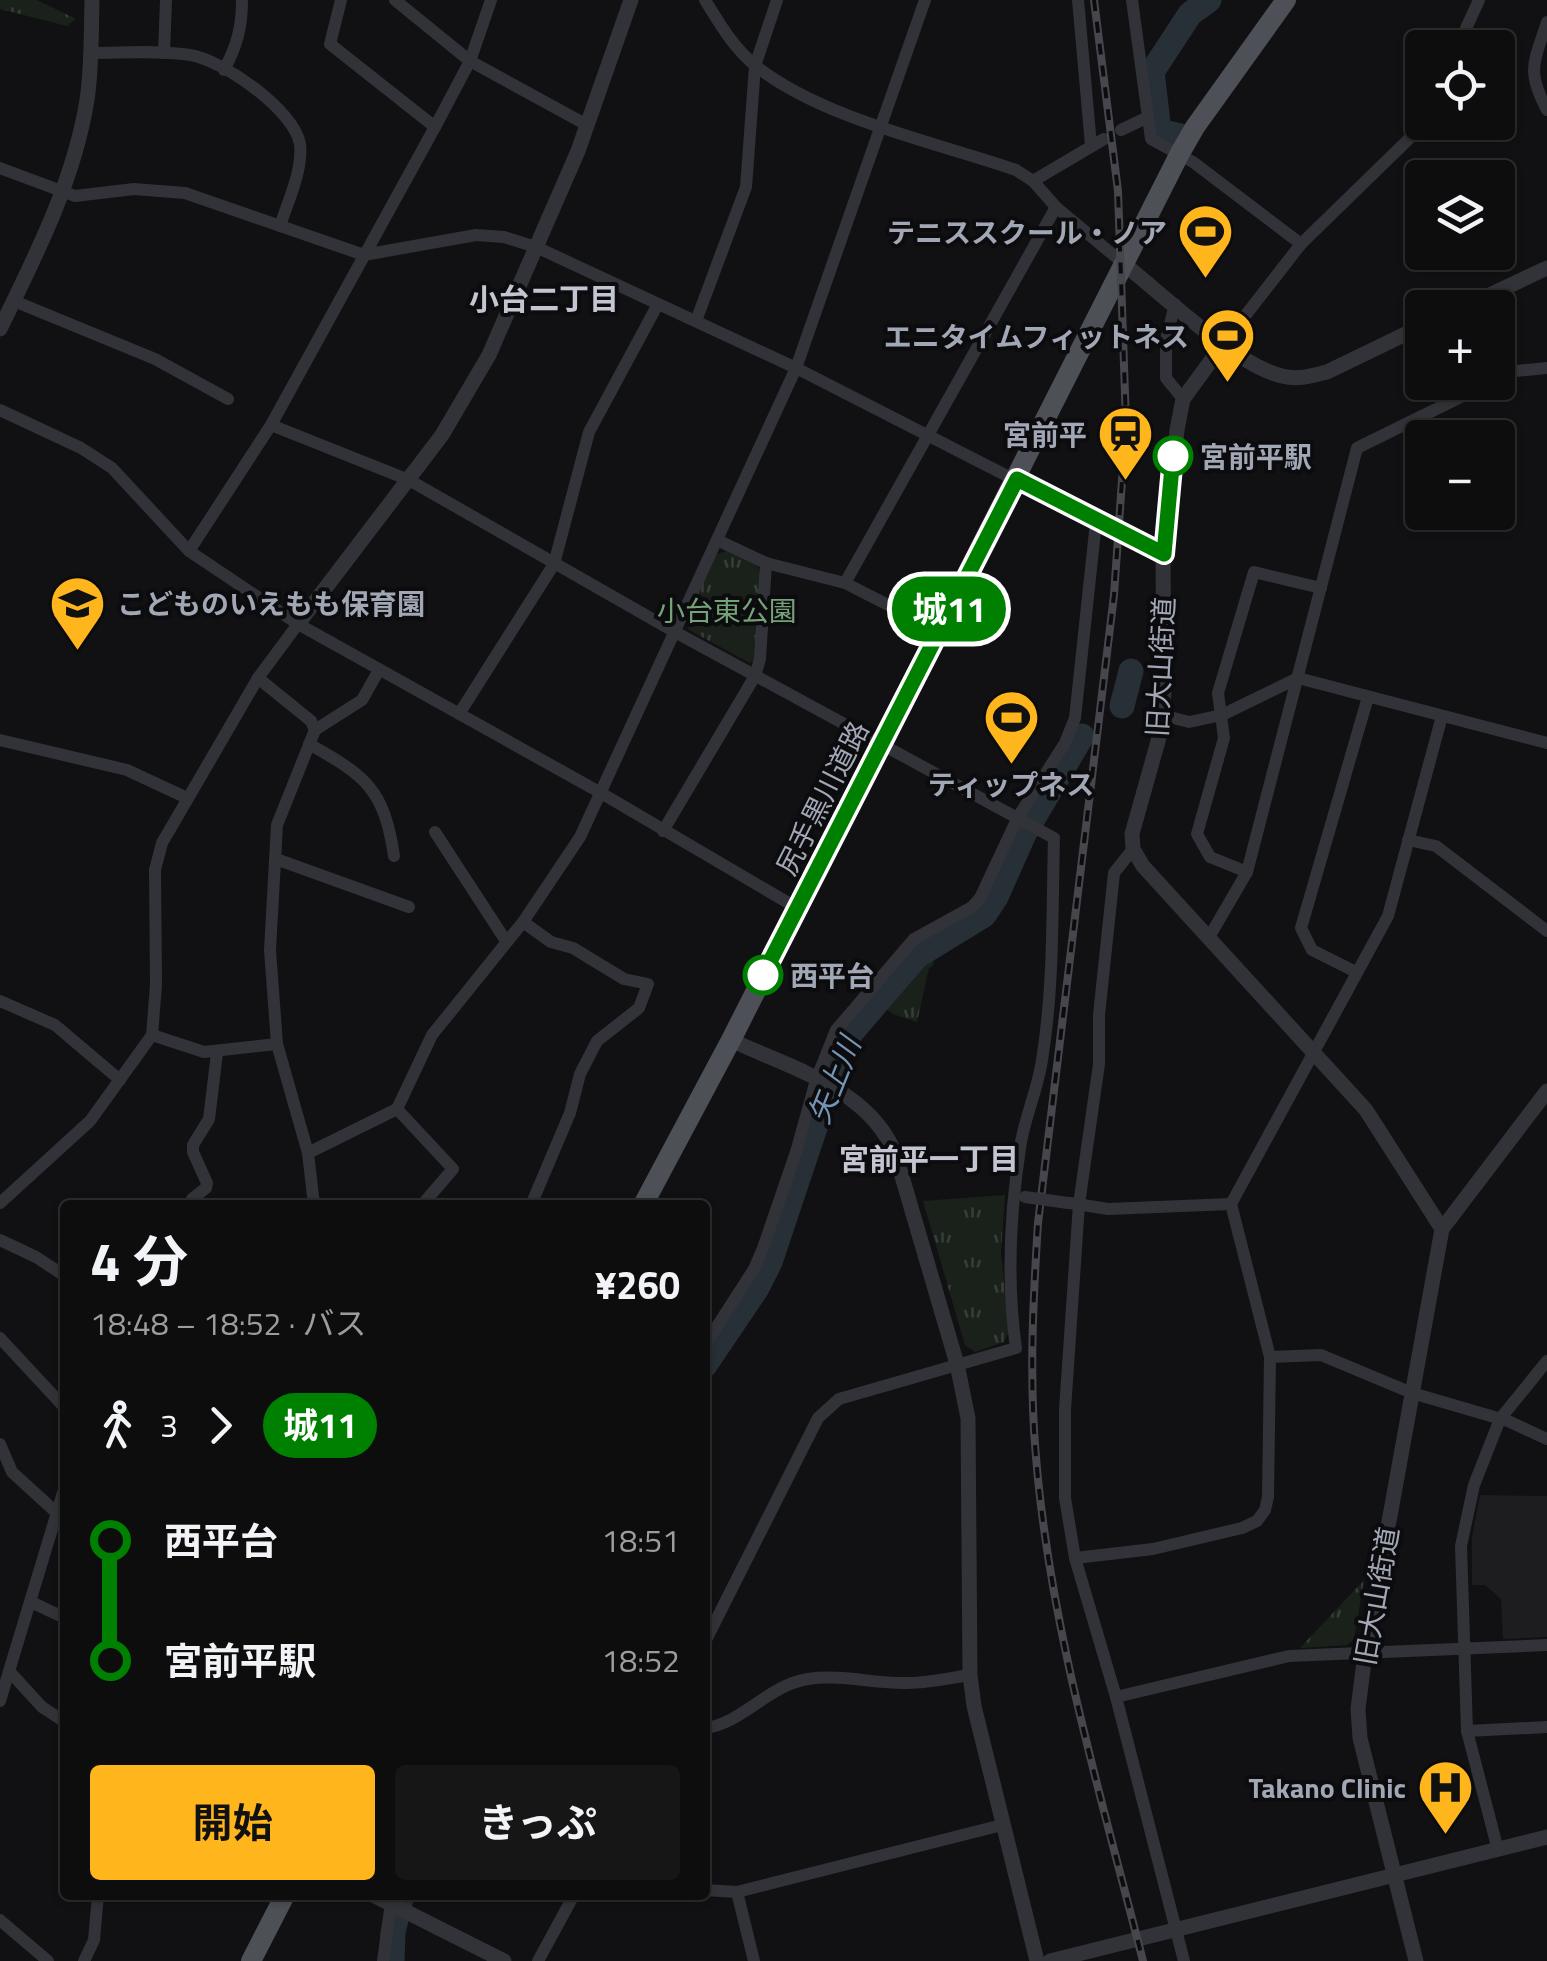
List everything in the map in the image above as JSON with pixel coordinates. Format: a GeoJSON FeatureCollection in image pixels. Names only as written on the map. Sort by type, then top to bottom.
{"type":"FeatureCollection","features":[{"type":"Feature","properties":{"kind":"main road","name":"尻手黒川道路"},"geometry":{"type":"LineString","coordinates":[[646,1200],[731,1040],[1180,153],[1286,0]]}},
{"type":"Feature","properties":{"kind":"main road"},"geometry":{"type":"LineString","coordinates":[[251,1961],[282,1900]]}},
{"type":"Feature","properties":{"kind":"street"},"geometry":{"type":"LineString","coordinates":[[0,329],[64,192],[86,106],[92,0]]}},
{"type":"Feature","properties":{"kind":"street"},"geometry":{"type":"LineString","coordinates":[[164,53],[166,0]]}},
{"type":"Feature","properties":{"kind":"street"},"geometry":{"type":"LineString","coordinates":[[224,70],[242,27],[242,0]]}},
{"type":"Feature","properties":{"kind":"street"},"geometry":{"type":"LineString","coordinates":[[341,0],[330,44],[435,128]]}},
{"type":"Feature","properties":{"kind":"street"},"geometry":{"type":"LineString","coordinates":[[396,0],[470,60],[587,125]]}},
{"type":"Feature","properties":{"kind":"street"},"geometry":{"type":"LineString","coordinates":[[189,552],[271,425],[435,128],[470,60],[491,0]]}},
{"type":"Feature","properties":{"kind":"street"},"geometry":{"type":"LineString","coordinates":[[0,1203],[90,1121],[152,1035],[156,985],[155,870],[162,844],[258,678],[442,436],[489,355],[551,216],[631,0]]}},
{"type":"Feature","properties":{"kind":"street"},"geometry":{"type":"LineString","coordinates":[[705,0],[726,35],[756,66],[804,98],[1016,170],[1224,344],[1278,376],[1312,377],[1405,334]]}},
{"type":"Feature","properties":{"kind":"street"},"geometry":{"type":"LineString","coordinates":[[696,321],[746,187],[756,66],[777,0]]}},
{"type":"Feature","properties":{"kind":"street"},"geometry":{"type":"LineString","coordinates":[[308,1152],[398,1109],[432,1035],[523,922],[580,837],[796,368],[925,0]]}},
{"type":"Feature","properties":{"kind":"street"},"geometry":{"type":"LineString","coordinates":[[1034,182],[1097,142],[1078,0]]}},
{"type":"Feature","properties":{"kind":"street"},"geometry":{"type":"LineString","coordinates":[[1132,0],[1151,139],[1180,153],[1301,244]]}},
{"type":"Feature","properties":{"kind":"street"},"geometry":{"type":"LineString","coordinates":[[1465,30],[1478,0]]}},
{"type":"Feature","properties":{"kind":"street"},"geometry":{"type":"LineString","coordinates":[[1547,22],[1533,66],[1533,83],[1547,110]]}},
{"type":"Feature","properties":{"kind":"street"},"geometry":{"type":"LineString","coordinates":[[91,53],[192,56],[224,70],[282,110],[294,126],[300,144],[299,166],[280,226]]}},
{"type":"Feature","properties":{"kind":"street"},"geometry":{"type":"LineString","coordinates":[[1120,130],[1148,117]]}},
{"type":"Feature","properties":{"kind":"street"},"geometry":{"type":"LineString","coordinates":[[1224,344],[1301,244],[1408,140]]}},
{"type":"Feature","properties":{"kind":"street"},"geometry":{"type":"LineString","coordinates":[[0,168],[74,196],[134,189],[185,193],[364,254],[476,235],[504,237],[536,247],[796,368],[1117,532]]}},
{"type":"Feature","properties":{"kind":"street"},"geometry":{"type":"LineString","coordinates":[[845,583],[1056,207]]}},
{"type":"Feature","properties":{"kind":"street"},"geometry":{"type":"LineString","coordinates":[[1500,290],[1547,268]]}},
{"type":"Feature","properties":{"kind":"street"},"geometry":{"type":"LineString","coordinates":[[14,301],[155,359],[228,399]]}},
{"type":"Feature","properties":{"kind":"street"},"geometry":{"type":"LineString","coordinates":[[459,714],[554,564],[588,432],[658,304]]}},
{"type":"Feature","properties":{"kind":"street"},"geometry":{"type":"LineString","coordinates":[[1175,304],[1166,340],[1166,378],[1183,399]]}},
{"type":"Feature","properties":{"kind":"street","name":"旧大山街道"},"geometry":{"type":"LineString","coordinates":[[1132,849],[1132,834],[1160,734],[1164,554],[1172,460],[1183,399],[1224,344]]}},
{"type":"Feature","properties":{"kind":"street"},"geometry":{"type":"LineString","coordinates":[[1515,371],[1547,368]]}},
{"type":"Feature","properties":{"kind":"street"},"geometry":{"type":"LineString","coordinates":[[1208,939],[1248,872],[1357,448],[1455,400]]}},
{"type":"Feature","properties":{"kind":"street"},"geometry":{"type":"LineString","coordinates":[[0,410],[112,468],[189,552],[298,624],[797,908]]}},
{"type":"Feature","properties":{"kind":"street"},"geometry":{"type":"LineString","coordinates":[[271,425],[409,480],[675,632],[1054,838],[1050,1000],[1042,1064],[1022,1138],[1020,1196],[1008,1246],[1016,1348],[839,1400],[818,1418],[710,1632]]}},
{"type":"Feature","properties":{"kind":"street"},"geometry":{"type":"LineString","coordinates":[[710,1338],[763,1248],[801,1136],[824,1084],[836,1030],[914,939],[972,907],[980,898],[1027,822],[1065,742],[1075,718],[1096,522]]}},
{"type":"Feature","properties":{"kind":"street"},"geometry":{"type":"LineString","coordinates":[[717,540],[766,563],[845,583],[938,630]]}},
{"type":"Feature","properties":{"kind":"street"},"geometry":{"type":"LineString","coordinates":[[1134,540],[1164,554]]}},
{"type":"Feature","properties":{"kind":"street"},"geometry":{"type":"LineString","coordinates":[[663,830],[755,676],[760,659],[766,563]]}},
{"type":"Feature","properties":{"kind":"street"},"geometry":{"type":"LineString","coordinates":[[1248,872],[1210,857],[1198,834],[1224,738],[1218,693],[1254,572],[1321,588]]}},
{"type":"Feature","properties":{"kind":"street"},"geometry":{"type":"LineString","coordinates":[[313,1200],[308,1152],[277,1044],[270,950],[277,825],[315,730],[362,700],[379,670]]}},
{"type":"Feature","properties":{"kind":"street"},"geometry":{"type":"LineString","coordinates":[[258,678],[311,721],[315,730]]}},
{"type":"Feature","properties":{"kind":"street"},"geometry":{"type":"LineString","coordinates":[[1162,715],[1189,722],[1222,714],[1298,678],[1547,743]]}},
{"type":"Feature","properties":{"kind":"street"},"geometry":{"type":"LineString","coordinates":[[1356,972],[1312,950],[1301,928],[1368,697]]}},
{"type":"Feature","properties":{"kind":"street"},"geometry":{"type":"LineString","coordinates":[[1075,1558],[1153,1549],[1242,1528],[1256,1522],[1265,1510],[1270,1357],[1231,1204],[1388,916],[1442,716]]}},
{"type":"Feature","properties":{"kind":"street"},"geometry":{"type":"LineString","coordinates":[[0,740],[128,770],[188,798]]}},
{"type":"Feature","properties":{"kind":"street"},"geometry":{"type":"LineString","coordinates":[[310,744],[358,773],[374,789],[394,856]]}},
{"type":"Feature","properties":{"kind":"street"},"geometry":{"type":"LineString","coordinates":[[435,832],[506,941]]}},
{"type":"Feature","properties":{"kind":"street"},"geometry":{"type":"LineString","coordinates":[[1408,840],[1436,846],[1547,932]]}},
{"type":"Feature","properties":{"kind":"street"},"geometry":{"type":"LineString","coordinates":[[1184,1961],[1116,1698],[1075,1558],[1066,1498],[1064,1410],[1073,1204],[1099,1064],[1099,1015],[1114,874],[1132,849],[1142,866],[1366,1110],[1442,1229]]}},
{"type":"Feature","properties":{"kind":"street"},"geometry":{"type":"LineString","coordinates":[[276,859],[409,907]]}},
{"type":"Feature","properties":{"kind":"street"},"geometry":{"type":"LineString","coordinates":[[523,922],[551,942],[572,948],[624,979],[648,984],[639,1008],[597,1042],[580,1074],[570,1113],[533,1200]]}},
{"type":"Feature","properties":{"kind":"street"},"geometry":{"type":"LineString","coordinates":[[0,1001],[55,1025],[120,1080]]}},
{"type":"Feature","properties":{"kind":"street"},"geometry":{"type":"LineString","coordinates":[[152,1035],[204,1052],[277,1044]]}},
{"type":"Feature","properties":{"kind":"street"},"geometry":{"type":"LineString","coordinates":[[731,1040],[863,1106],[888,1136],[957,1364],[968,1418],[970,1675],[974,1706],[1037,1961]]}},
{"type":"Feature","properties":{"kind":"street"},"geometry":{"type":"LineString","coordinates":[[193,1200],[207,1183],[192,1152],[209,1119],[218,1053]]}},
{"type":"Feature","properties":{"kind":"street","name":"旧大山街道"},"geometry":{"type":"LineString","coordinates":[[1416,1961],[1360,1738],[1358,1709],[1365,1654],[1442,1229],[1547,1091]]}},
{"type":"Feature","properties":{"kind":"street"},"geometry":{"type":"LineString","coordinates":[[398,1109],[453,1170],[426,1200]]}},
{"type":"Feature","properties":{"kind":"street"},"geometry":{"type":"LineString","coordinates":[[1020,1196],[1108,1209],[1231,1204]]}},
{"type":"Feature","properties":{"kind":"street"},"geometry":{"type":"LineString","coordinates":[[0,1240],[36,1256],[60,1273]]}},
{"type":"Feature","properties":{"kind":"street"},"geometry":{"type":"LineString","coordinates":[[0,1338],[60,1403]]}},
{"type":"Feature","properties":{"kind":"street"},"geometry":{"type":"LineString","coordinates":[[1270,1357],[1322,1355],[1412,1392],[1500,1419],[1547,1439]]}},
{"type":"Feature","properties":{"kind":"street"},"geometry":{"type":"LineString","coordinates":[[1498,1850],[1467,1730],[1461,1546],[1474,1484],[1500,1419],[1547,1361]]}},
{"type":"Feature","properties":{"kind":"street"},"geometry":{"type":"LineString","coordinates":[[0,1444],[12,1472],[58,1514]]}},
{"type":"Feature","properties":{"kind":"street"},"geometry":{"type":"LineString","coordinates":[[0,1701],[60,1506]]}},
{"type":"Feature","properties":{"kind":"street"},"geometry":{"type":"LineString","coordinates":[[31,1602],[60,1616]]}},
{"type":"Feature","properties":{"kind":"street"},"geometry":{"type":"LineString","coordinates":[[1116,1698],[1288,1656],[1547,1645]]}},
{"type":"Feature","properties":{"kind":"street"},"geometry":{"type":"LineString","coordinates":[[10,1672],[42,1706],[60,1719]]}},
{"type":"Feature","properties":{"kind":"street"},"geometry":{"type":"LineString","coordinates":[[710,1726],[729,1720],[784,1684],[808,1678],[911,1684],[970,1675]]}},
{"type":"Feature","properties":{"kind":"street"},"geometry":{"type":"LineString","coordinates":[[1467,1730],[1547,1727]]}},
{"type":"Feature","properties":{"kind":"street"},"geometry":{"type":"LineString","coordinates":[[710,1890],[737,1892],[1002,1825]]}},
{"type":"Feature","properties":{"kind":"street"},"geometry":{"type":"LineString","coordinates":[[1050,1961],[1547,1837]]}},
{"type":"Feature","properties":{"kind":"street"},"geometry":{"type":"LineString","coordinates":[[737,1892],[754,1961]]}},
{"type":"Feature","properties":{"kind":"street"},"geometry":{"type":"LineString","coordinates":[[84,1961],[94,1940],[98,1900]]}},
{"type":"Feature","properties":{"kind":"street"},"geometry":{"type":"LineString","coordinates":[[384,1961],[391,1900]]}},
{"type":"Feature","properties":{"kind":"street"},"geometry":{"type":"LineString","coordinates":[[393,1900],[504,1961]]}},
{"type":"Feature","properties":{"kind":"street"},"geometry":{"type":"LineString","coordinates":[[538,1961],[571,1900]]}},
{"type":"Feature","properties":{"kind":"street"},"geometry":{"type":"LineString","coordinates":[[0,1920],[48,1961]]}},
{"type":"Feature","properties":{"kind":"shaded area"},"geometry":{"type":"Polygon","coordinates":[[[1480,1495],[1547,1496],[1547,1637],[1503,1639],[1501,1599],[1485,1585],[1472,1585],[1472,1537],[1480,1495]]]}},
{"type":"Feature","properties":{"kind":"green space"},"geometry":{"type":"Polygon","coordinates":[[[0,0],[37,0],[76,19],[67,26],[0,9],[0,0]]]}},
{"type":"Feature","properties":{"kind":"green space","name":"小台東公園"},"geometry":{"type":"Polygon","coordinates":[[[727,551],[757,565],[761,576],[757,658],[750,663],[689,630],[685,620],[717,554],[727,551]]]}},
{"type":"Feature","properties":{"kind":"green space"},"geometry":{"type":"Polygon","coordinates":[[[936,950],[917,1022],[881,1006],[919,958],[936,950]]]}},
{"type":"Feature","properties":{"kind":"green space"},"geometry":{"type":"Polygon","coordinates":[[[1005,1195],[1001,1252],[1009,1332],[1004,1342],[975,1352],[965,1345],[923,1201],[1005,1195]]]}},
{"type":"Feature","properties":{"kind":"green space"},"geometry":{"type":"Polygon","coordinates":[[[1364,1580],[1354,1639],[1347,1645],[1300,1648],[1364,1580]]]}},
{"type":"Feature","properties":{"kind":"waterway","name":"矢上川"},"geometry":{"type":"LineString","coordinates":[[1180,136],[1159,131],[1152,72],[1190,14],[1209,0]]}},
{"type":"Feature","properties":{"kind":"waterway","name":"矢上川"},"geometry":{"type":"LineString","coordinates":[[1122,706],[1131,671]]}},
{"type":"Feature","properties":{"kind":"waterway","name":"矢上川"},"geometry":{"type":"LineString","coordinates":[[710,1358],[770,1262],[844,1041],[917,956],[984,915],[1024,834],[1082,736]]}},
{"type":"Feature","properties":{"kind":"waterway","name":"矢上川"},"geometry":{"type":"LineString","coordinates":[[392,1961],[393,1932],[401,1900]]}},
{"type":"Feature","properties":{"kind":"railway"},"geometry":{"type":"LineString","coordinates":[[1094,0],[1118,191],[1126,423],[1114,595],[1038,1223],[1033,1398],[1043,1521],[1065,1648],[1143,1961]]}},
{"type":"Feature","properties":{"kind":"bus line","name":"城11"},"geometry":{"type":"LineString","coordinates":[[763,975],[1017,479],[1164,554],[1173,456]]}},
{"type":"Feature","properties":{"kind":"place","name":"テニススクール・ノア"},"geometry":{"type":"Point","coordinates":[1206,281]}},
{"type":"Feature","properties":{"kind":"place","name":"エニタイムフィットネス"},"geometry":{"type":"Point","coordinates":[1228,385]}},
{"type":"Feature","properties":{"kind":"place","name":"宮前平駅"},"geometry":{"type":"Point","coordinates":[1173,456]}},
{"type":"Feature","properties":{"kind":"place","name":"宮前平"},"geometry":{"type":"Point","coordinates":[1126,483]}},
{"type":"Feature","properties":{"kind":"place","name":"こどものいえもも保育園"},"geometry":{"type":"Point","coordinates":[78,652]}},
{"type":"Feature","properties":{"kind":"place","name":"ティップネス"},"geometry":{"type":"Point","coordinates":[1011,767]}},
{"type":"Feature","properties":{"kind":"place","name":"西平台"},"geometry":{"type":"Point","coordinates":[763,975]}},
{"type":"Feature","properties":{"kind":"place","name":"Takano Clinic"},"geometry":{"type":"Point","coordinates":[1445,1836]}},
{"type":"Feature","properties":{"kind":"district","name":"小台二丁目"},"geometry":{"type":"Point","coordinates":[544,299]}},
{"type":"Feature","properties":{"kind":"district","name":"宮前平一丁目"},"geometry":{"type":"Point","coordinates":[929,1159]}}]}
